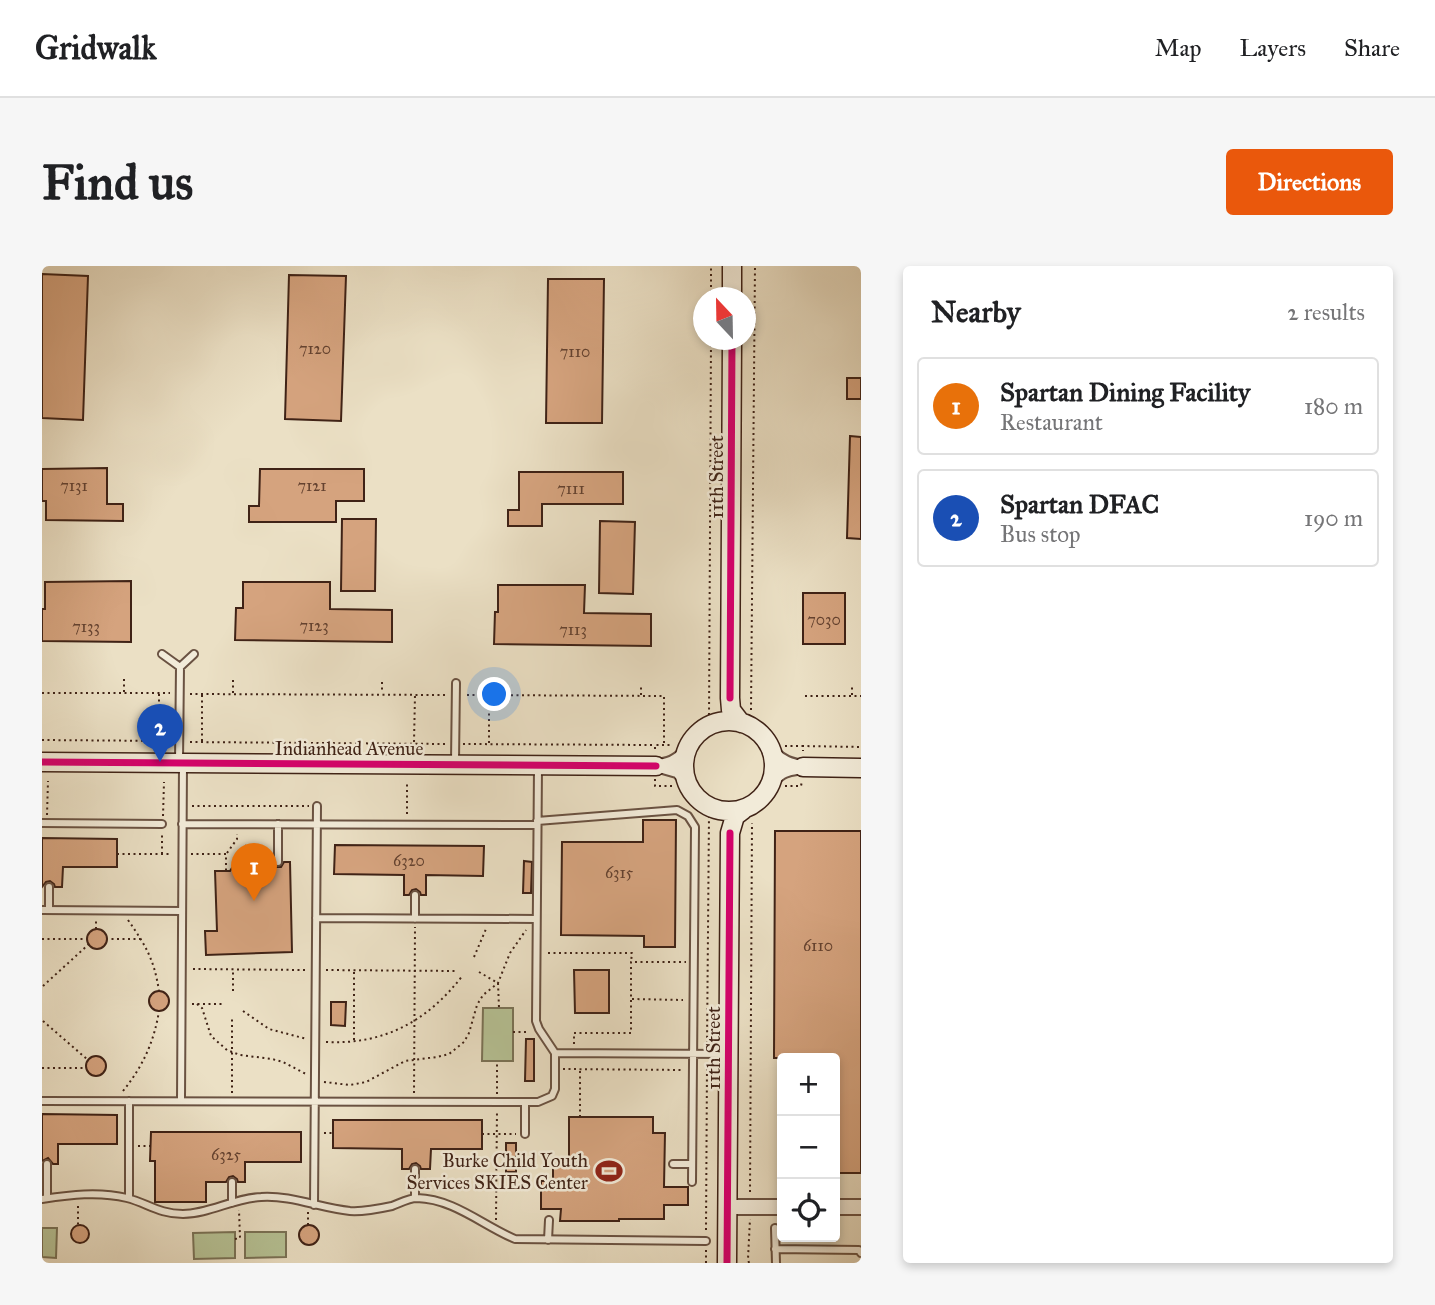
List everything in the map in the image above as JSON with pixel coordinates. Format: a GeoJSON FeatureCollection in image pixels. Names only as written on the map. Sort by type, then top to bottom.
{"type":"FeatureCollection","features":[{"type":"Feature","properties":{"kind":"main road"},"geometry":{"type":"LineString","coordinates":[[732,266],[732,287]]}},
{"type":"Feature","properties":{"kind":"main road","name":"11th Street"},"geometry":{"type":"LineString","coordinates":[[730,698],[732,350]]}},
{"type":"Feature","properties":{"kind":"main road"},"geometry":{"type":"LineString","coordinates":[[717,723],[729,708],[730,698]]}},
{"type":"Feature","properties":{"kind":"main road"},"geometry":{"type":"LineString","coordinates":[[730,698],[732,710],[741,723]]}},
{"type":"Feature","properties":{"kind":"main road"},"geometry":{"type":"LineString","coordinates":[[729,721],[752,727],[762,735],[773,753],[773,779],[767,791],[753,805],[749,816],[706,806],[690,790],[685,778],[686,752],[691,741],[699,732],[717,723],[729,721]]}},
{"type":"Feature","properties":{"kind":"main road","name":"Indianhead Avenue"},"geometry":{"type":"LineString","coordinates":[[42,762],[656,766]]}},
{"type":"Feature","properties":{"kind":"main road"},"geometry":{"type":"LineString","coordinates":[[803,768],[861,768]]}},
{"type":"Feature","properties":{"kind":"main road"},"geometry":{"type":"LineString","coordinates":[[716,810],[727,824],[730,833]]}},
{"type":"Feature","properties":{"kind":"main road"},"geometry":{"type":"LineString","coordinates":[[730,833],[736,817],[749,816]]}},
{"type":"Feature","properties":{"kind":"main road","name":"11th Street"},"geometry":{"type":"LineString","coordinates":[[727,1263],[730,833]]}},
{"type":"Feature","properties":{"kind":"street"},"geometry":{"type":"LineString","coordinates":[[656,766],[669,765],[686,752]]}},
{"type":"Feature","properties":{"kind":"street"},"geometry":{"type":"LineString","coordinates":[[773,753],[781,761],[803,768]]}},
{"type":"Feature","properties":{"kind":"street"},"geometry":{"type":"LineString","coordinates":[[656,766],[677,771],[685,778]]}},
{"type":"Feature","properties":{"kind":"street"},"geometry":{"type":"LineString","coordinates":[[773,779],[788,769],[803,768]]}},
{"type":"Feature","properties":{"kind":"street"},"geometry":{"type":"LineString","coordinates":[[728,1207],[777,1207]]}},
{"type":"Feature","properties":{"kind":"street"},"geometry":{"type":"LineString","coordinates":[[840,1207],[861,1207]]}},
{"type":"Feature","properties":{"kind":"lane"},"geometry":{"type":"LineString","coordinates":[[162,654],[180,667]]}},
{"type":"Feature","properties":{"kind":"lane"},"geometry":{"type":"LineString","coordinates":[[181,1101],[182,806],[179,694],[180,667],[194,654]]}},
{"type":"Feature","properties":{"kind":"lane"},"geometry":{"type":"LineString","coordinates":[[455,765],[456,683]]}},
{"type":"Feature","properties":{"kind":"lane"},"geometry":{"type":"LineString","coordinates":[[42,1101],[538,1102],[552,1096],[555,1089],[555,1053],[536,1021],[538,765]]}},
{"type":"Feature","properties":{"kind":"lane"},"geometry":{"type":"LineString","coordinates":[[311,1204],[315,1102],[317,806]]}},
{"type":"Feature","properties":{"kind":"lane"},"geometry":{"type":"LineString","coordinates":[[182,824],[537,823],[677,810],[688,816],[695,827],[692,1182]]}},
{"type":"Feature","properties":{"kind":"lane"},"geometry":{"type":"LineString","coordinates":[[45,823],[162,824]]}},
{"type":"Feature","properties":{"kind":"lane"},"geometry":{"type":"LineString","coordinates":[[278,824],[278,863]]}},
{"type":"Feature","properties":{"kind":"lane"},"geometry":{"type":"LineString","coordinates":[[49,887],[45,910],[182,911]]}},
{"type":"Feature","properties":{"kind":"lane"},"geometry":{"type":"LineString","coordinates":[[415,895],[415,919]]}},
{"type":"Feature","properties":{"kind":"lane"},"geometry":{"type":"LineString","coordinates":[[316,918],[536,919]]}},
{"type":"Feature","properties":{"kind":"lane"},"geometry":{"type":"LineString","coordinates":[[555,1053],[728,1054]]}},
{"type":"Feature","properties":{"kind":"lane"},"geometry":{"type":"LineString","coordinates":[[129,1101],[129,1198]]}},
{"type":"Feature","properties":{"kind":"lane"},"geometry":{"type":"LineString","coordinates":[[525,1102],[525,1134]]}},
{"type":"Feature","properties":{"kind":"lane"},"geometry":{"type":"LineString","coordinates":[[47,1164],[44,1198],[101,1194],[129,1198],[158,1211],[182,1214],[260,1197],[284,1198],[360,1212],[415,1198],[447,1203],[514,1239],[706,1241]]}},
{"type":"Feature","properties":{"kind":"lane"},"geometry":{"type":"LineString","coordinates":[[673,1164],[692,1164]]}},
{"type":"Feature","properties":{"kind":"lane"},"geometry":{"type":"LineString","coordinates":[[415,1169],[415,1198]]}},
{"type":"Feature","properties":{"kind":"lane"},"geometry":{"type":"LineString","coordinates":[[232,1182],[235,1202]]}},
{"type":"Feature","properties":{"kind":"lane"},"geometry":{"type":"LineString","coordinates":[[548,1240],[549,1220]]}},
{"type":"Feature","properties":{"kind":"lane"},"geometry":{"type":"LineString","coordinates":[[775,1228],[776,1263]]}},
{"type":"Feature","properties":{"kind":"lane"},"geometry":{"type":"LineString","coordinates":[[775,1249],[859,1250],[861,1253]]}},
{"type":"Feature","properties":{"kind":"path"},"geometry":{"type":"LineString","coordinates":[[711,266],[711,287]]}},
{"type":"Feature","properties":{"kind":"path"},"geometry":{"type":"LineString","coordinates":[[755,266],[751,716],[769,729],[778,746],[861,747]]}},
{"type":"Feature","properties":{"kind":"path"},"geometry":{"type":"LineString","coordinates":[[42,740],[680,746],[691,727],[709,718],[711,350]]}},
{"type":"Feature","properties":{"kind":"path"},"geometry":{"type":"LineString","coordinates":[[124,679],[124,693]]}},
{"type":"Feature","properties":{"kind":"path"},"geometry":{"type":"LineString","coordinates":[[233,680],[233,694]]}},
{"type":"Feature","properties":{"kind":"path"},"geometry":{"type":"LineString","coordinates":[[382,682],[382,695]]}},
{"type":"Feature","properties":{"kind":"path"},"geometry":{"type":"LineString","coordinates":[[495,683],[495,695]]}},
{"type":"Feature","properties":{"kind":"path"},"geometry":{"type":"LineString","coordinates":[[640,685],[640,696]]}},
{"type":"Feature","properties":{"kind":"path"},"geometry":{"type":"LineString","coordinates":[[852,686],[852,696]]}},
{"type":"Feature","properties":{"kind":"path"},"geometry":{"type":"LineString","coordinates":[[42,693],[664,696],[664,745]]}},
{"type":"Feature","properties":{"kind":"path"},"geometry":{"type":"LineString","coordinates":[[159,693],[159,741]]}},
{"type":"Feature","properties":{"kind":"path"},"geometry":{"type":"LineString","coordinates":[[202,694],[202,742]]}},
{"type":"Feature","properties":{"kind":"path"},"geometry":{"type":"LineString","coordinates":[[414,743],[415,695]]}},
{"type":"Feature","properties":{"kind":"path"},"geometry":{"type":"LineString","coordinates":[[489,695],[489,744]]}},
{"type":"Feature","properties":{"kind":"path"},"geometry":{"type":"LineString","coordinates":[[805,696],[861,696]]}},
{"type":"Feature","properties":{"kind":"path"},"geometry":{"type":"LineString","coordinates":[[655,745],[655,786],[679,786],[692,805],[709,816],[706,1263]]}},
{"type":"Feature","properties":{"kind":"path"},"geometry":{"type":"LineString","coordinates":[[749,1263],[749,816],[769,803],[779,786],[802,786],[803,746]]}},
{"type":"Feature","properties":{"kind":"path"},"geometry":{"type":"LineString","coordinates":[[45,823],[48,781]]}},
{"type":"Feature","properties":{"kind":"path"},"geometry":{"type":"LineString","coordinates":[[406,824],[407,784]]}},
{"type":"Feature","properties":{"kind":"path"},"geometry":{"type":"LineString","coordinates":[[182,806],[317,806]]}},
{"type":"Feature","properties":{"kind":"path"},"geometry":{"type":"LineString","coordinates":[[226,854],[237,839],[237,824]]}},
{"type":"Feature","properties":{"kind":"path"},"geometry":{"type":"LineString","coordinates":[[121,911],[153,962],[159,991]]}},
{"type":"Feature","properties":{"kind":"path"},"geometry":{"type":"LineString","coordinates":[[414,1102],[415,919]]}},
{"type":"Feature","properties":{"kind":"path"},"geometry":{"type":"LineString","coordinates":[[474,957],[488,919]]}},
{"type":"Feature","properties":{"kind":"path"},"geometry":{"type":"LineString","coordinates":[[499,1008],[498,983],[510,953],[536,919]]}},
{"type":"Feature","properties":{"kind":"path"},"geometry":{"type":"LineString","coordinates":[[42,939],[87,939]]}},
{"type":"Feature","properties":{"kind":"path"},"geometry":{"type":"LineString","coordinates":[[106,939],[141,939]]}},
{"type":"Feature","properties":{"kind":"path"},"geometry":{"type":"LineString","coordinates":[[43,986],[89,944]]}},
{"type":"Feature","properties":{"kind":"path"},"geometry":{"type":"LineString","coordinates":[[536,953],[632,953],[631,1033],[574,1033],[574,1053]]}},
{"type":"Feature","properties":{"kind":"path"},"geometry":{"type":"LineString","coordinates":[[631,962],[694,962]]}},
{"type":"Feature","properties":{"kind":"path"},"geometry":{"type":"LineString","coordinates":[[233,970],[233,991]]}},
{"type":"Feature","properties":{"kind":"path"},"geometry":{"type":"LineString","coordinates":[[354,970],[354,1041]]}},
{"type":"Feature","properties":{"kind":"path"},"geometry":{"type":"LineString","coordinates":[[478,972],[498,983]]}},
{"type":"Feature","properties":{"kind":"path"},"geometry":{"type":"LineString","coordinates":[[243,1011],[269,1029],[315,1041],[342,1043],[377,1038],[423,1016],[444,999],[463,975]]}},
{"type":"Feature","properties":{"kind":"path"},"geometry":{"type":"LineString","coordinates":[[197,1004],[202,1008],[211,1036],[232,1053],[283,1062],[315,1080],[350,1085],[366,1082],[405,1061],[449,1054],[464,1042],[483,995],[498,983]]}},
{"type":"Feature","properties":{"kind":"path"},"geometry":{"type":"LineString","coordinates":[[631,999],[693,1000]]}},
{"type":"Feature","properties":{"kind":"path"},"geometry":{"type":"LineString","coordinates":[[181,1004],[222,1004]]}},
{"type":"Feature","properties":{"kind":"path"},"geometry":{"type":"LineString","coordinates":[[113,1101],[136,1075],[145,1059],[153,1040],[159,1011]]}},
{"type":"Feature","properties":{"kind":"path"},"geometry":{"type":"LineString","coordinates":[[232,1016],[232,1101]]}},
{"type":"Feature","properties":{"kind":"path"},"geometry":{"type":"LineString","coordinates":[[43,1021],[88,1060]]}},
{"type":"Feature","properties":{"kind":"path"},"geometry":{"type":"LineString","coordinates":[[513,1031],[541,1032]]}},
{"type":"Feature","properties":{"kind":"path"},"geometry":{"type":"LineString","coordinates":[[496,1231],[497,1061]]}},
{"type":"Feature","properties":{"kind":"path"},"geometry":{"type":"LineString","coordinates":[[42,1068],[86,1069]]}},
{"type":"Feature","properties":{"kind":"path"},"geometry":{"type":"LineString","coordinates":[[555,1069],[693,1070]]}},
{"type":"Feature","properties":{"kind":"path"},"geometry":{"type":"LineString","coordinates":[[580,1069],[580,1117]]}},
{"type":"Feature","properties":{"kind":"path"},"geometry":{"type":"LineString","coordinates":[[482,1134],[525,1134]]}},
{"type":"Feature","properties":{"kind":"path"},"geometry":{"type":"LineString","coordinates":[[129,1146],[151,1146]]}},
{"type":"Feature","properties":{"kind":"path"},"geometry":{"type":"LineString","coordinates":[[78,1194],[78,1226]]}},
{"type":"Feature","properties":{"kind":"path"},"geometry":{"type":"LineString","coordinates":[[235,1202],[240,1238]]}},
{"type":"Feature","properties":{"kind":"path"},"geometry":{"type":"LineString","coordinates":[[308,1225],[311,1204]]}},
{"type":"Feature","properties":{"kind":"path"},"geometry":{"type":"LineString","coordinates":[[235,1239],[244,1238]]}},
{"type":"Feature","properties":{"kind":"green space"},"geometry":{"type":"Polygon","coordinates":[[[483,1008],[513,1008],[513,1061],[482,1061],[483,1008]]]}},
{"type":"Feature","properties":{"kind":"green space"},"geometry":{"type":"Polygon","coordinates":[[[42,1228],[57,1228],[56,1258],[42,1257],[42,1228]]]}},
{"type":"Feature","properties":{"kind":"green space"},"geometry":{"type":"Polygon","coordinates":[[[235,1232],[235,1258],[194,1259],[193,1233],[235,1232]]]}},
{"type":"Feature","properties":{"kind":"green space"},"geometry":{"type":"Polygon","coordinates":[[[245,1232],[286,1232],[286,1257],[245,1258],[245,1232]]]}},
{"type":"Feature","properties":{"kind":"building"},"geometry":{"type":"Polygon","coordinates":[[[42,274],[88,276],[83,420],[42,418],[42,274]]]}},
{"type":"Feature","properties":{"kind":"building"},"geometry":{"type":"Polygon","coordinates":[[[289,275],[346,276],[341,421],[285,419],[289,275]]]}},
{"type":"Feature","properties":{"kind":"building"},"geometry":{"type":"Polygon","coordinates":[[[548,279],[604,279],[602,423],[546,423],[548,279]]]}},
{"type":"Feature","properties":{"kind":"building"},"geometry":{"type":"Polygon","coordinates":[[[847,378],[861,378],[861,399],[847,399],[847,378]]]}},
{"type":"Feature","properties":{"kind":"building"},"geometry":{"type":"Polygon","coordinates":[[[850,436],[861,437],[861,539],[847,538],[850,436]]]}},
{"type":"Feature","properties":{"kind":"building"},"geometry":{"type":"Polygon","coordinates":[[[107,468],[107,504],[123,504],[123,521],[46,520],[46,501],[42,501],[42,469],[107,468]]]}},
{"type":"Feature","properties":{"kind":"building"},"geometry":{"type":"Polygon","coordinates":[[[260,469],[364,469],[364,501],[336,501],[336,522],[249,522],[249,506],[259,506],[260,469]]]}},
{"type":"Feature","properties":{"kind":"building"},"geometry":{"type":"Polygon","coordinates":[[[519,472],[623,472],[623,504],[542,504],[542,526],[508,526],[508,510],[519,510],[519,472]]]}},
{"type":"Feature","properties":{"kind":"building"},"geometry":{"type":"Polygon","coordinates":[[[342,519],[376,519],[375,591],[341,591],[342,519]]]}},
{"type":"Feature","properties":{"kind":"building"},"geometry":{"type":"Polygon","coordinates":[[[600,521],[635,522],[633,594],[599,593],[600,521]]]}},
{"type":"Feature","properties":{"kind":"building"},"geometry":{"type":"Polygon","coordinates":[[[131,581],[131,642],[42,641],[45,582],[131,581]]]}},
{"type":"Feature","properties":{"kind":"building"},"geometry":{"type":"Polygon","coordinates":[[[243,582],[330,582],[330,609],[392,610],[392,642],[235,640],[236,608],[243,608],[243,582]]]}},
{"type":"Feature","properties":{"kind":"building"},"geometry":{"type":"Polygon","coordinates":[[[498,585],[585,585],[584,613],[651,614],[651,646],[494,644],[498,585]]]}},
{"type":"Feature","properties":{"kind":"building"},"geometry":{"type":"Polygon","coordinates":[[[803,593],[845,593],[845,644],[803,644],[803,593]]]}},
{"type":"Feature","properties":{"kind":"building"},"geometry":{"type":"Polygon","coordinates":[[[643,820],[676,820],[675,947],[644,947],[644,936],[561,935],[562,842],[643,842],[643,820]]]}},
{"type":"Feature","properties":{"kind":"building"},"geometry":{"type":"Polygon","coordinates":[[[775,831],[861,831],[861,1173],[840,1173],[840,1053],[777,1053],[777,1058],[774,1058],[775,831]]]}},
{"type":"Feature","properties":{"kind":"building"},"geometry":{"type":"Polygon","coordinates":[[[42,838],[117,839],[117,867],[63,867],[62,887],[55,887],[50,881],[42,887],[42,838]]]}},
{"type":"Feature","properties":{"kind":"building"},"geometry":{"type":"Polygon","coordinates":[[[335,845],[484,846],[483,876],[426,875],[426,895],[421,895],[416,889],[409,895],[404,895],[404,875],[334,874],[335,845]]]}},
{"type":"Feature","properties":{"kind":"building"},"geometry":{"type":"Polygon","coordinates":[[[246,846],[276,867],[290,862],[292,952],[206,955],[205,931],[217,931],[215,871],[230,871],[246,846]]]}},
{"type":"Feature","properties":{"kind":"building"},"geometry":{"type":"Polygon","coordinates":[[[524,861],[532,862],[531,893],[523,893],[524,861]]]}},
{"type":"Feature","properties":{"kind":"building"},"geometry":{"type":"Polygon","coordinates":[[[97,929],[104,932],[107,939],[104,946],[97,949],[90,946],[87,939],[90,932],[97,929]]]}},
{"type":"Feature","properties":{"kind":"building"},"geometry":{"type":"Polygon","coordinates":[[[574,970],[609,970],[609,1013],[575,1013],[574,970]]]}},
{"type":"Feature","properties":{"kind":"building"},"geometry":{"type":"Polygon","coordinates":[[[159,991],[166,994],[169,1001],[166,1008],[159,1011],[152,1008],[149,1001],[152,994],[159,991]]]}},
{"type":"Feature","properties":{"kind":"building"},"geometry":{"type":"Polygon","coordinates":[[[331,1002],[346,1002],[345,1026],[331,1025],[331,1002]]]}},
{"type":"Feature","properties":{"kind":"building"},"geometry":{"type":"Polygon","coordinates":[[[526,1039],[534,1039],[534,1081],[525,1081],[526,1039]]]}},
{"type":"Feature","properties":{"kind":"building"},"geometry":{"type":"Polygon","coordinates":[[[96,1056],[103,1059],[106,1066],[103,1073],[96,1076],[89,1073],[86,1066],[89,1059],[96,1056]]]}},
{"type":"Feature","properties":{"kind":"building"},"geometry":{"type":"Polygon","coordinates":[[[42,1114],[117,1115],[117,1144],[58,1144],[58,1164],[53,1164],[48,1158],[42,1161],[42,1114]]]}},
{"type":"Feature","properties":{"kind":"building","name":"Burke Child Youth Services SKIES Center"},"geometry":{"type":"Polygon","coordinates":[[[569,1117],[653,1117],[653,1133],[665,1133],[664,1187],[688,1187],[688,1205],[664,1205],[664,1219],[619,1221],[560,1221],[561,1209],[541,1209],[541,1181],[553,1181],[553,1161],[569,1161],[569,1117]]]}},
{"type":"Feature","properties":{"kind":"building"},"geometry":{"type":"Polygon","coordinates":[[[333,1120],[482,1120],[482,1149],[431,1149],[430,1169],[421,1169],[416,1163],[409,1169],[402,1169],[402,1149],[333,1148],[333,1120]]]}},
{"type":"Feature","properties":{"kind":"building"},"geometry":{"type":"Polygon","coordinates":[[[151,1132],[301,1132],[301,1162],[245,1162],[245,1182],[238,1182],[233,1176],[226,1182],[206,1182],[206,1202],[155,1202],[155,1161],[150,1161],[151,1132]]]}},
{"type":"Feature","properties":{"kind":"building"},"geometry":{"type":"Polygon","coordinates":[[[506,1143],[516,1143],[516,1172],[506,1172],[506,1143]]]}},
{"type":"Feature","properties":{"kind":"building"},"geometry":{"type":"Polygon","coordinates":[[[80,1225],[86,1228],[89,1234],[86,1240],[80,1243],[74,1240],[71,1234],[74,1228],[80,1225]]]}},
{"type":"Feature","properties":{"kind":"building"},"geometry":{"type":"Polygon","coordinates":[[[309,1225],[316,1228],[319,1235],[316,1242],[309,1245],[302,1242],[299,1235],[302,1228],[309,1225]]]}},
{"type":"Feature","properties":{"kind":"cycle path"},"geometry":{"type":"LineString","coordinates":[[730,698],[732,350]]}},
{"type":"Feature","properties":{"kind":"cycle path"},"geometry":{"type":"LineString","coordinates":[[42,762],[656,766]]}},
{"type":"Feature","properties":{"kind":"cycle path"},"geometry":{"type":"LineString","coordinates":[[727,1263],[730,833]]}},
{"type":"Feature","properties":{"kind":"place","name":"Spartan DFAC"},"geometry":{"type":"Point","coordinates":[160,762]}},
{"type":"Feature","properties":{"kind":"place","name":"Spartan Dining Facility"},"geometry":{"type":"Point","coordinates":[254,901]}},
{"type":"Feature","properties":{"kind":"place","name":"Burke Child Youth Services SKIES Center"},"geometry":{"type":"Point","coordinates":[609,1171]}}]}
